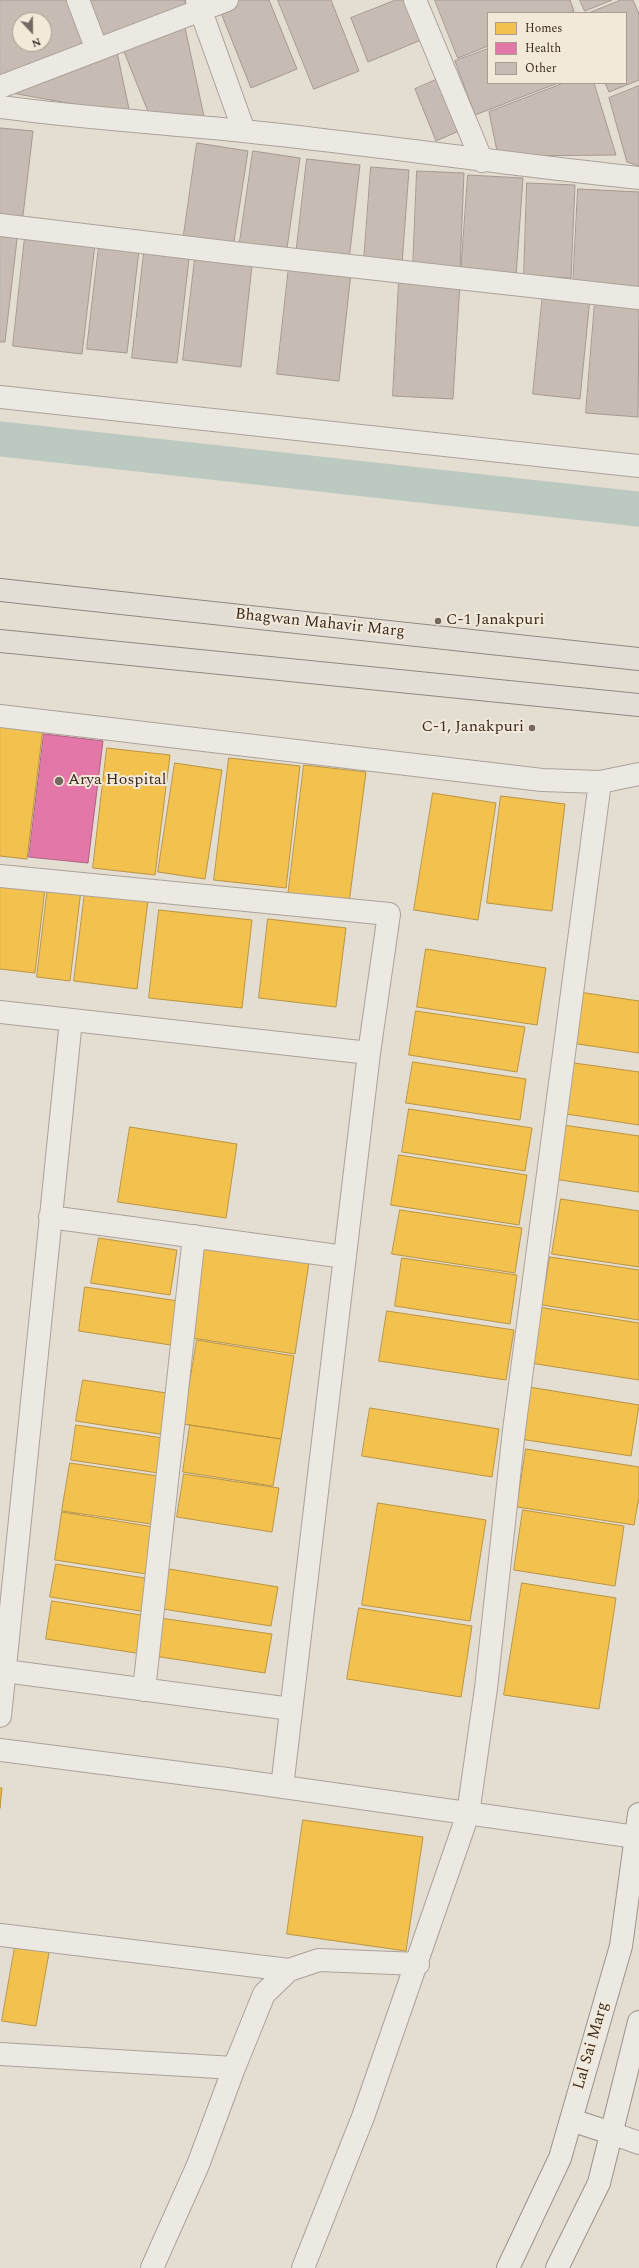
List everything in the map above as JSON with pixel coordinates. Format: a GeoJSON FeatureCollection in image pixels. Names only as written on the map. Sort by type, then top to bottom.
{"type":"FeatureCollection","features":[{"type":"Feature","properties":{"kind":"main road","name":"Bhagwan Mahavir Marg"},"geometry":{"type":"LineString","coordinates":[[0,590],[639,659]]}},
{"type":"Feature","properties":{"kind":"main road"},"geometry":{"type":"LineString","coordinates":[[0,642],[639,705]]}},
{"type":"Feature","properties":{"kind":"street"},"geometry":{"type":"LineString","coordinates":[[78,0],[97,50]]}},
{"type":"Feature","properties":{"kind":"street"},"geometry":{"type":"LineString","coordinates":[[0,86],[97,50],[199,5],[227,0]]}},
{"type":"Feature","properties":{"kind":"street"},"geometry":{"type":"LineString","coordinates":[[415,0],[482,161]]}},
{"type":"Feature","properties":{"kind":"street"},"geometry":{"type":"LineString","coordinates":[[199,5],[244,131]]}},
{"type":"Feature","properties":{"kind":"street"},"geometry":{"type":"LineString","coordinates":[[0,107],[67,116],[244,131],[482,161],[639,178]]}},
{"type":"Feature","properties":{"kind":"street"},"geometry":{"type":"LineString","coordinates":[[0,225],[233,253],[639,298]]}},
{"type":"Feature","properties":{"kind":"street"},"geometry":{"type":"LineString","coordinates":[[0,397],[639,466]]}},
{"type":"Feature","properties":{"kind":"street"},"geometry":{"type":"LineString","coordinates":[[0,716],[542,780],[600,782],[639,774]]}},
{"type":"Feature","properties":{"kind":"street"},"geometry":{"type":"LineString","coordinates":[[303,2268],[363,2117],[418,1964],[468,1814],[486,1688],[514,1430],[600,782]]}},
{"type":"Feature","properties":{"kind":"street"},"geometry":{"type":"LineString","coordinates":[[0,876],[389,914],[369,1053],[282,1787]]}},
{"type":"Feature","properties":{"kind":"street"},"geometry":{"type":"LineString","coordinates":[[0,1012],[369,1053]]}},
{"type":"Feature","properties":{"kind":"street"},"geometry":{"type":"LineString","coordinates":[[0,1716],[70,1020]]}},
{"type":"Feature","properties":{"kind":"street"},"geometry":{"type":"LineString","coordinates":[[50,1216],[345,1257]]}},
{"type":"Feature","properties":{"kind":"street"},"geometry":{"type":"LineString","coordinates":[[144,1690],[194,1236]]}},
{"type":"Feature","properties":{"kind":"street"},"geometry":{"type":"LineString","coordinates":[[4,1670],[291,1709]]}},
{"type":"Feature","properties":{"kind":"street"},"geometry":{"type":"LineString","coordinates":[[0,1750],[282,1787],[636,1837]]}},
{"type":"Feature","properties":{"kind":"street","name":"Lal Sai Marg"},"geometry":{"type":"LineString","coordinates":[[508,2268],[560,2158],[621,1946],[639,1814]]}},
{"type":"Feature","properties":{"kind":"street"},"geometry":{"type":"LineString","coordinates":[[0,1935],[289,1970],[319,1960],[418,1964]]}},
{"type":"Feature","properties":{"kind":"street"},"geometry":{"type":"LineString","coordinates":[[152,2268],[198,2165],[234,2068],[264,1994],[289,1970]]}},
{"type":"Feature","properties":{"kind":"street"},"geometry":{"type":"LineString","coordinates":[[557,2268],[599,2183],[639,2022]]}},
{"type":"Feature","properties":{"kind":"street"},"geometry":{"type":"LineString","coordinates":[[0,2054],[234,2068]]}},
{"type":"Feature","properties":{"kind":"street"},"geometry":{"type":"LineString","coordinates":[[570,2120],[639,2143]]}},
{"type":"Feature","properties":{"kind":"building: Homes"},"geometry":{"type":"Polygon","coordinates":[[[0,723],[43,728],[27,859],[0,856],[0,723]]]}},
{"type":"Feature","properties":{"kind":"building: Homes"},"geometry":{"type":"Polygon","coordinates":[[[107,748],[170,755],[155,875],[93,868],[107,748]]]}},
{"type":"Feature","properties":{"kind":"building: Homes"},"geometry":{"type":"Polygon","coordinates":[[[229,758],[300,766],[286,888],[214,880],[229,758]]]}},
{"type":"Feature","properties":{"kind":"building: Homes"},"geometry":{"type":"Polygon","coordinates":[[[175,763],[222,770],[205,879],[158,872],[175,763]]]}},
{"type":"Feature","properties":{"kind":"building: Homes"},"geometry":{"type":"Polygon","coordinates":[[[304,765],[366,772],[349,903],[288,896],[304,765]]]}},
{"type":"Feature","properties":{"kind":"building: Homes"},"geometry":{"type":"Polygon","coordinates":[[[433,793],[496,803],[478,920],[414,910],[433,793]]]}},
{"type":"Feature","properties":{"kind":"building: Homes"},"geometry":{"type":"Polygon","coordinates":[[[501,796],[565,804],[552,911],[487,903],[501,796]]]}},
{"type":"Feature","properties":{"kind":"building: Homes"},"geometry":{"type":"Polygon","coordinates":[[[0,882],[45,888],[35,973],[0,969],[0,882]]]}},
{"type":"Feature","properties":{"kind":"building: Homes"},"geometry":{"type":"Polygon","coordinates":[[[48,886],[81,890],[70,981],[37,977],[48,886]]]}},
{"type":"Feature","properties":{"kind":"building: Homes"},"geometry":{"type":"Polygon","coordinates":[[[85,892],[148,900],[137,989],[74,981],[85,892]]]}},
{"type":"Feature","properties":{"kind":"building: Homes"},"geometry":{"type":"Polygon","coordinates":[[[159,910],[252,920],[242,1008],[149,998],[159,910]]]}},
{"type":"Feature","properties":{"kind":"building: Homes"},"geometry":{"type":"Polygon","coordinates":[[[268,919],[346,928],[336,1007],[259,998],[268,919]]]}},
{"type":"Feature","properties":{"kind":"building: Homes"},"geometry":{"type":"Polygon","coordinates":[[[426,949],[546,968],[537,1025],[417,1007],[426,949]]]}},
{"type":"Feature","properties":{"kind":"building: Homes"},"geometry":{"type":"Polygon","coordinates":[[[579,992],[639,1001],[639,1053],[571,1043],[579,992]]]}},
{"type":"Feature","properties":{"kind":"building: Homes"},"geometry":{"type":"Polygon","coordinates":[[[416,1011],[525,1027],[517,1072],[409,1055],[416,1011]]]}},
{"type":"Feature","properties":{"kind":"building: Homes"},"geometry":{"type":"Polygon","coordinates":[[[413,1062],[526,1079],[520,1120],[406,1103],[413,1062]]]}},
{"type":"Feature","properties":{"kind":"building: Homes"},"geometry":{"type":"Polygon","coordinates":[[[574,1063],[639,1072],[639,1125],[566,1114],[574,1063]]]}},
{"type":"Feature","properties":{"kind":"building: Homes"},"geometry":{"type":"Polygon","coordinates":[[[409,1109],[532,1128],[525,1171],[402,1152],[409,1109]]]}},
{"type":"Feature","properties":{"kind":"building: Homes"},"geometry":{"type":"Polygon","coordinates":[[[563,1125],[639,1136],[639,1192],[554,1179],[563,1125]]]}},
{"type":"Feature","properties":{"kind":"building: Homes"},"geometry":{"type":"Polygon","coordinates":[[[130,1127],[237,1144],[226,1218],[118,1202],[130,1127]]]}},
{"type":"Feature","properties":{"kind":"building: Homes"},"geometry":{"type":"Polygon","coordinates":[[[399,1155],[527,1175],[519,1225],[391,1205],[399,1155]]]}},
{"type":"Feature","properties":{"kind":"building: Homes"},"geometry":{"type":"Polygon","coordinates":[[[561,1199],[639,1211],[639,1267],[552,1254],[561,1199]]]}},
{"type":"Feature","properties":{"kind":"building: Homes"},"geometry":{"type":"Polygon","coordinates":[[[400,1210],[522,1228],[515,1273],[392,1254],[400,1210]]]}},
{"type":"Feature","properties":{"kind":"building: Homes"},"geometry":{"type":"Polygon","coordinates":[[[99,1238],[177,1250],[170,1295],[91,1283],[99,1238]]]}},
{"type":"Feature","properties":{"kind":"building: Homes"},"geometry":{"type":"Polygon","coordinates":[[[202,1240],[310,1256],[295,1354],[186,1337],[202,1240]]]}},
{"type":"Feature","properties":{"kind":"building: Homes"},"geometry":{"type":"Polygon","coordinates":[[[550,1257],[639,1270],[639,1320],[542,1305],[550,1257]]]}},
{"type":"Feature","properties":{"kind":"building: Homes"},"geometry":{"type":"Polygon","coordinates":[[[402,1258],[517,1275],[510,1324],[395,1306],[402,1258]]]}},
{"type":"Feature","properties":{"kind":"building: Homes"},"geometry":{"type":"Polygon","coordinates":[[[85,1287],[185,1302],[177,1346],[79,1331],[85,1287]]]}},
{"type":"Feature","properties":{"kind":"building: Homes"},"geometry":{"type":"Polygon","coordinates":[[[532,1306],[639,1323],[639,1380],[524,1362],[532,1306]]]}},
{"type":"Feature","properties":{"kind":"building: Homes"},"geometry":{"type":"Polygon","coordinates":[[[387,1311],[514,1330],[506,1380],[379,1361],[387,1311]]]}},
{"type":"Feature","properties":{"kind":"building: Homes"},"geometry":{"type":"Polygon","coordinates":[[[197,1340],[294,1356],[281,1439],[183,1424],[197,1340]]]}},
{"type":"Feature","properties":{"kind":"building: Homes"},"geometry":{"type":"Polygon","coordinates":[[[83,1380],[173,1394],[166,1435],[76,1421],[83,1380]]]}},
{"type":"Feature","properties":{"kind":"building: Homes"},"geometry":{"type":"Polygon","coordinates":[[[529,1387],[639,1405],[631,1456],[520,1439],[529,1387]]]}},
{"type":"Feature","properties":{"kind":"building: Homes"},"geometry":{"type":"Polygon","coordinates":[[[370,1408],[499,1429],[492,1477],[362,1456],[370,1408]]]}},
{"type":"Feature","properties":{"kind":"building: Homes"},"geometry":{"type":"Polygon","coordinates":[[[76,1425],[163,1438],[158,1473],[71,1460],[76,1425]]]}},
{"type":"Feature","properties":{"kind":"building: Homes"},"geometry":{"type":"Polygon","coordinates":[[[190,1425],[281,1439],[273,1486],[183,1472],[190,1425]]]}},
{"type":"Feature","properties":{"kind":"building: Homes"},"geometry":{"type":"Polygon","coordinates":[[[526,1449],[639,1467],[639,1497],[634,1525],[517,1507],[526,1449]]]}},
{"type":"Feature","properties":{"kind":"building: Homes"},"geometry":{"type":"Polygon","coordinates":[[[70,1463],[165,1477],[158,1525],[62,1511],[70,1463]]]}},
{"type":"Feature","properties":{"kind":"building: Homes"},"geometry":{"type":"Polygon","coordinates":[[[184,1474],[279,1488],[272,1532],[177,1517],[184,1474]]]}},
{"type":"Feature","properties":{"kind":"building: Homes"},"geometry":{"type":"Polygon","coordinates":[[[378,1503],[486,1520],[470,1621],[362,1605],[378,1503]]]}},
{"type":"Feature","properties":{"kind":"building: Homes"},"geometry":{"type":"Polygon","coordinates":[[[523,1510],[624,1526],[615,1586],[514,1570],[523,1510]]]}},
{"type":"Feature","properties":{"kind":"building: Homes"},"geometry":{"type":"Polygon","coordinates":[[[62,1512],[160,1528],[153,1575],[55,1560],[62,1512]]]}},
{"type":"Feature","properties":{"kind":"building: Homes"},"geometry":{"type":"Polygon","coordinates":[[[56,1564],[151,1579],[146,1612],[50,1597],[56,1564]]]}},
{"type":"Feature","properties":{"kind":"building: Homes"},"geometry":{"type":"Polygon","coordinates":[[[169,1569],[278,1587],[271,1626],[163,1609],[169,1569]]]}},
{"type":"Feature","properties":{"kind":"building: Homes"},"geometry":{"type":"Polygon","coordinates":[[[522,1583],[616,1598],[599,1709],[504,1695],[522,1583]]]}},
{"type":"Feature","properties":{"kind":"building: Homes"},"geometry":{"type":"Polygon","coordinates":[[[52,1601],[148,1616],[142,1654],[46,1639],[52,1601]]]}},
{"type":"Feature","properties":{"kind":"building: Homes"},"geometry":{"type":"Polygon","coordinates":[[[359,1608],[472,1626],[461,1697],[347,1679],[359,1608]]]}},
{"type":"Feature","properties":{"kind":"building: Homes"},"geometry":{"type":"Polygon","coordinates":[[[160,1618],[272,1634],[265,1673],[154,1656],[160,1618]]]}},
{"type":"Feature","properties":{"kind":"building: Homes"},"geometry":{"type":"Polygon","coordinates":[[[0,1788],[2,1788],[0,1808],[0,1788]]]}},
{"type":"Feature","properties":{"kind":"building: Homes"},"geometry":{"type":"Polygon","coordinates":[[[303,1820],[423,1837],[406,1951],[287,1934],[303,1820]]]}},
{"type":"Feature","properties":{"kind":"building: Homes"},"geometry":{"type":"Polygon","coordinates":[[[16,1941],[50,1947],[36,2026],[2,2021],[16,1941]]]}},
{"type":"Feature","properties":{"kind":"building: Health"},"geometry":{"type":"Polygon","coordinates":[[[44,734],[103,741],[88,863],[29,857],[44,734]]]}},
{"type":"Feature","properties":{"kind":"building: Other"},"geometry":{"type":"Polygon","coordinates":[[[0,0],[72,0],[89,42],[0,77],[0,0]]]}},
{"type":"Feature","properties":{"kind":"building: Other"},"geometry":{"type":"Polygon","coordinates":[[[80,0],[184,0],[187,6],[97,42],[80,0]]]}},
{"type":"Feature","properties":{"kind":"building: Other"},"geometry":{"type":"Polygon","coordinates":[[[239,0],[269,0],[297,69],[251,88],[219,8],[239,0]]]}},
{"type":"Feature","properties":{"kind":"building: Other"},"geometry":{"type":"Polygon","coordinates":[[[278,0],[331,0],[359,71],[314,89],[278,0]]]}},
{"type":"Feature","properties":{"kind":"building: Other"},"geometry":{"type":"Polygon","coordinates":[[[396,0],[405,0],[421,40],[368,62],[351,18],[396,0]]]}},
{"type":"Feature","properties":{"kind":"building: Other"},"geometry":{"type":"Polygon","coordinates":[[[435,0],[570,0],[574,11],[572,12],[487,12],[487,46],[458,58],[435,0]]]}},
{"type":"Feature","properties":{"kind":"building: Other"},"geometry":{"type":"Polygon","coordinates":[[[580,0],[612,0],[585,11],[580,0]]]}},
{"type":"Feature","properties":{"kind":"building: Other"},"geometry":{"type":"Polygon","coordinates":[[[621,0],[633,0],[639,14],[639,80],[609,92],[605,84],[627,84],[627,12],[591,12],[621,0]]]}},
{"type":"Feature","properties":{"kind":"building: Other"},"geometry":{"type":"Polygon","coordinates":[[[184,23],[205,121],[149,114],[123,49],[184,23]]]}},
{"type":"Feature","properties":{"kind":"building: Other"},"geometry":{"type":"Polygon","coordinates":[[[487,49],[487,84],[555,84],[475,115],[455,61],[487,49]]]}},
{"type":"Feature","properties":{"kind":"building: Other"},"geometry":{"type":"Polygon","coordinates":[[[117,52],[130,114],[6,92],[117,52]]]}},
{"type":"Feature","properties":{"kind":"building: Other"},"geometry":{"type":"Polygon","coordinates":[[[438,79],[459,131],[436,141],[415,89],[438,79]]]}},
{"type":"Feature","properties":{"kind":"building: Other"},"geometry":{"type":"Polygon","coordinates":[[[561,84],[594,84],[616,155],[498,156],[489,112],[561,84]]]}},
{"type":"Feature","properties":{"kind":"building: Other"},"geometry":{"type":"Polygon","coordinates":[[[639,86],[639,166],[627,162],[609,98],[639,86]]]}},
{"type":"Feature","properties":{"kind":"building: Other"},"geometry":{"type":"Polygon","coordinates":[[[0,128],[33,131],[22,224],[0,222],[0,128]]]}},
{"type":"Feature","properties":{"kind":"building: Other"},"geometry":{"type":"Polygon","coordinates":[[[197,143],[248,151],[233,248],[183,241],[197,143]]]}},
{"type":"Feature","properties":{"kind":"building: Other"},"geometry":{"type":"Polygon","coordinates":[[[253,151],[300,158],[286,255],[239,248],[253,151]]]}},
{"type":"Feature","properties":{"kind":"building: Other"},"geometry":{"type":"Polygon","coordinates":[[[307,159],[360,165],[349,260],[296,255],[307,159]]]}},
{"type":"Feature","properties":{"kind":"building: Other"},"geometry":{"type":"Polygon","coordinates":[[[371,167],[409,170],[402,264],[364,261],[371,167]]]}},
{"type":"Feature","properties":{"kind":"building: Other"},"geometry":{"type":"Polygon","coordinates":[[[417,171],[464,173],[460,270],[413,268],[417,171]]]}},
{"type":"Feature","properties":{"kind":"building: Other"},"geometry":{"type":"Polygon","coordinates":[[[468,175],[523,178],[516,277],[461,274],[468,175]]]}},
{"type":"Feature","properties":{"kind":"building: Other"},"geometry":{"type":"Polygon","coordinates":[[[527,183],[575,185],[571,278],[524,276],[527,183]]]}},
{"type":"Feature","properties":{"kind":"building: Other"},"geometry":{"type":"Polygon","coordinates":[[[578,189],[639,192],[639,290],[573,286],[578,189]]]}},
{"type":"Feature","properties":{"kind":"building: Other"},"geometry":{"type":"Polygon","coordinates":[[[0,229],[18,231],[5,342],[0,342],[0,229]]]}},
{"type":"Feature","properties":{"kind":"building: Other"},"geometry":{"type":"Polygon","coordinates":[[[25,237],[95,244],[82,354],[13,346],[25,237]]]}},
{"type":"Feature","properties":{"kind":"building: Other"},"geometry":{"type":"Polygon","coordinates":[[[99,246],[139,250],[127,353],[87,349],[99,246]]]}},
{"type":"Feature","properties":{"kind":"building: Other"},"geometry":{"type":"Polygon","coordinates":[[[144,253],[189,259],[177,363],[132,358],[144,253]]]}},
{"type":"Feature","properties":{"kind":"building: Other"},"geometry":{"type":"Polygon","coordinates":[[[195,259],[252,265],[241,367],[183,360],[195,259]]]}},
{"type":"Feature","properties":{"kind":"building: Other"},"geometry":{"type":"Polygon","coordinates":[[[289,266],[351,273],[339,381],[277,374],[289,266]]]}},
{"type":"Feature","properties":{"kind":"building: Other"},"geometry":{"type":"Polygon","coordinates":[[[399,280],[460,283],[453,399],[393,396],[399,280]]]}},
{"type":"Feature","properties":{"kind":"building: Other"},"geometry":{"type":"Polygon","coordinates":[[[543,293],[590,298],[580,399],[533,394],[543,293]]]}},
{"type":"Feature","properties":{"kind":"building: Other"},"geometry":{"type":"Polygon","coordinates":[[[595,302],[639,306],[638,417],[586,413],[595,302]]]}},
{"type":"Feature","properties":{"kind":"waterway"},"geometry":{"type":"LineString","coordinates":[[0,439],[639,509]]}},
{"type":"Feature","properties":{"kind":"place","name":"C-1 Janakpuri"},"geometry":{"type":"Point","coordinates":[438,621]}},
{"type":"Feature","properties":{"kind":"place","name":"C-1, Janakpuri"},"geometry":{"type":"Point","coordinates":[532,728]}},
{"type":"Feature","properties":{"kind":"place","name":"Arya Hospital"},"geometry":{"type":"Point","coordinates":[59,781]}}]}
